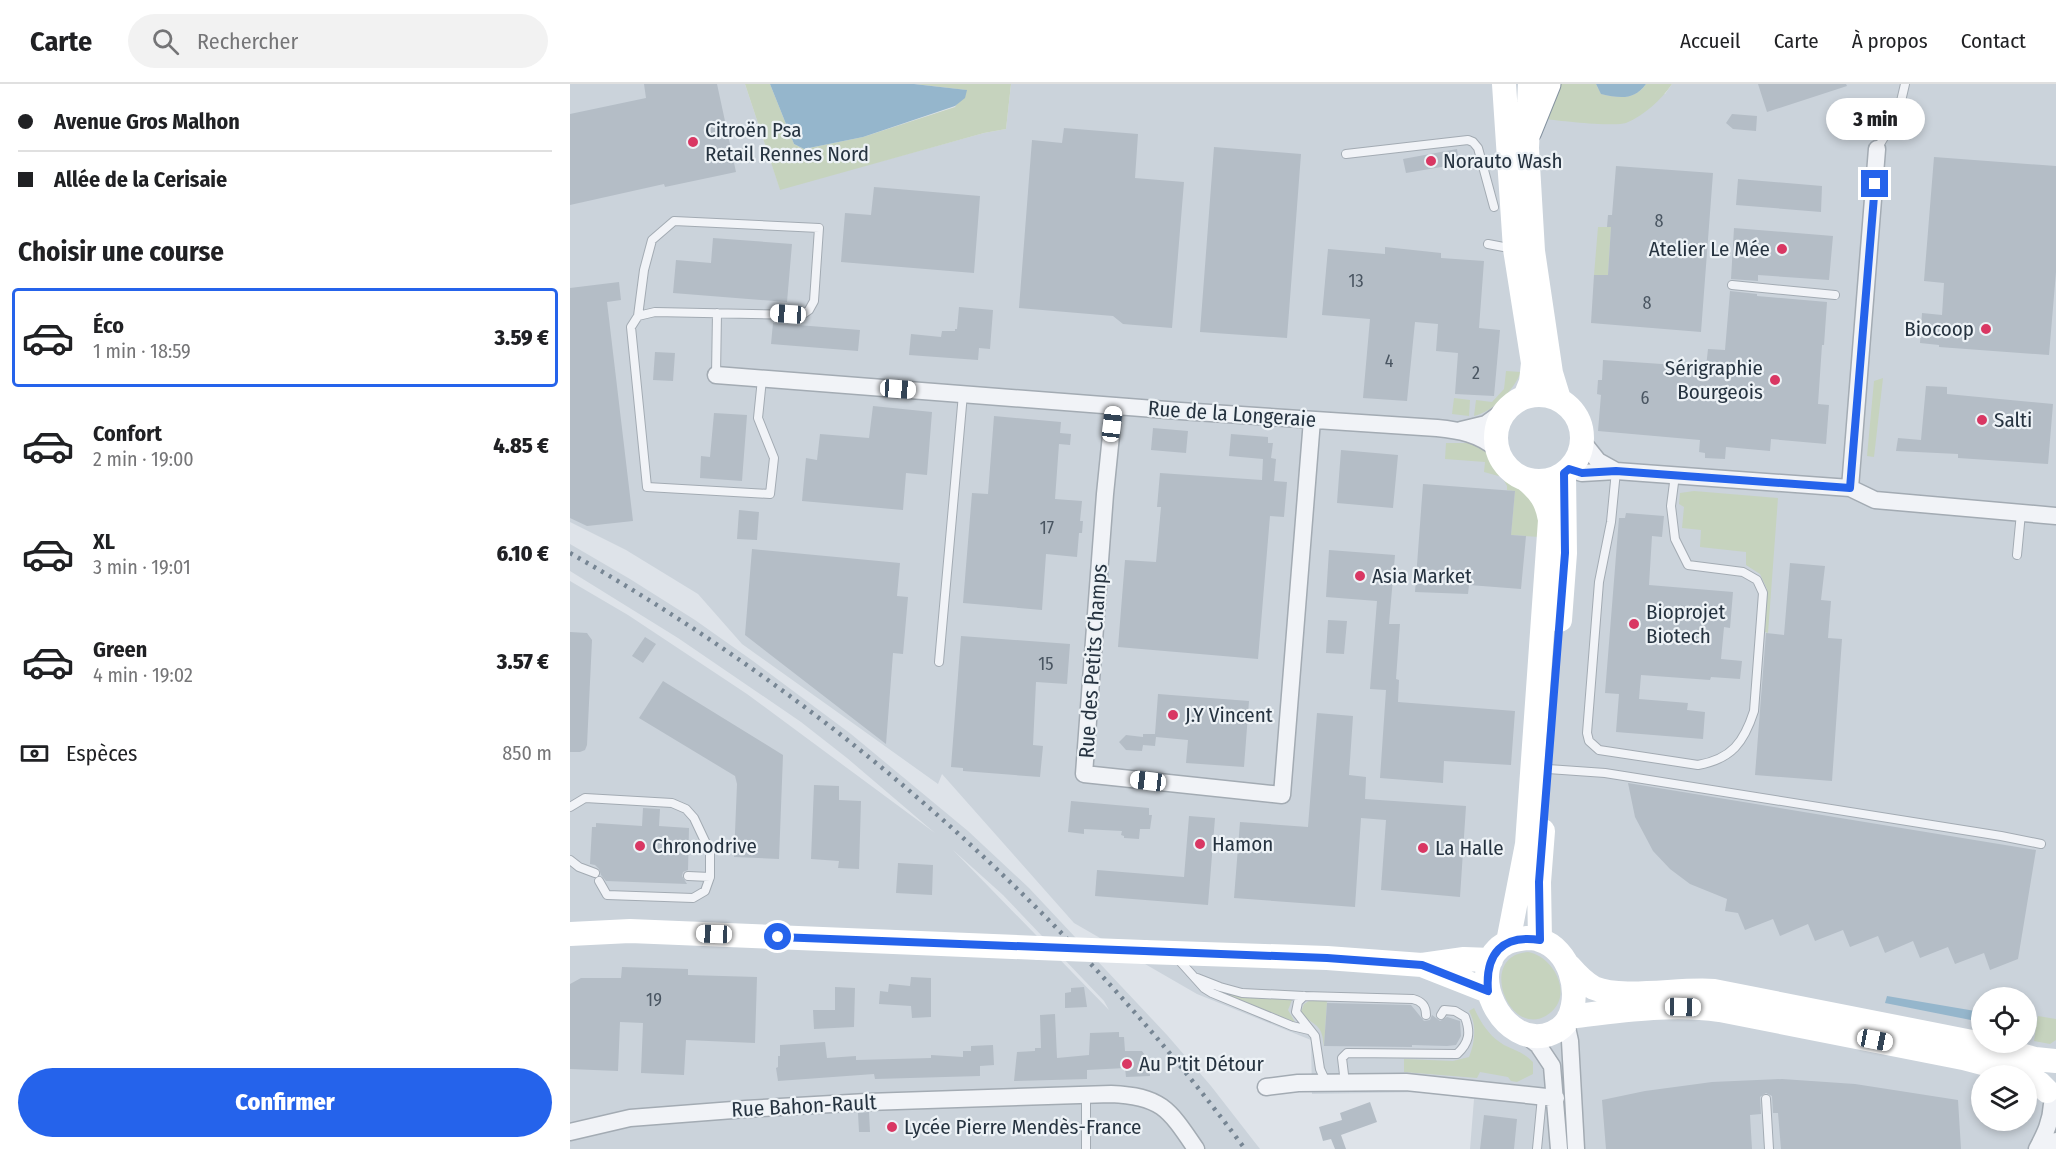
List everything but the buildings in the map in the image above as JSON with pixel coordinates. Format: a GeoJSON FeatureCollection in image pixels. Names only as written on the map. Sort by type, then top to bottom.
{"type":"FeatureCollection","features":[{"type":"Feature","properties":{"kind":"highway"},"geometry":{"type":"LineString","coordinates":[[1528,131],[1547,84]]}},
{"type":"Feature","properties":{"kind":"main road"},"geometry":{"type":"LineString","coordinates":[[1504,84],[1515,249],[1533,363],[1531,382],[1498,422],[1495,435],[1497,449],[1507,467],[1537,488],[1544,499],[1550,520],[1527,844],[1508,942]]}},
{"type":"Feature","properties":{"kind":"main road"},"geometry":{"type":"LineString","coordinates":[[1530,84],[1528,184],[1533,251],[1551,373],[1559,399]]}},
{"type":"Feature","properties":{"kind":"main road"},"geometry":{"type":"LineString","coordinates":[[1515,404],[1542,394],[1559,399],[1577,417],[1581,429],[1582,441],[1578,456],[1566,471],[1545,480],[1525,479]]}},
{"type":"Feature","properties":{"kind":"main road"},"geometry":{"type":"LineString","coordinates":[[1540,940],[1539,882],[1564,570],[1566,471]]}},
{"type":"Feature","properties":{"kind":"main road"},"geometry":{"type":"LineString","coordinates":[[570,922],[603,925],[630,931]]}},
{"type":"Feature","properties":{"kind":"main road"},"geometry":{"type":"LineString","coordinates":[[570,934],[630,931],[1327,958],[1422,965],[1464,959],[1491,960]]}},
{"type":"Feature","properties":{"kind":"main road"},"geometry":{"type":"LineString","coordinates":[[1569,966],[1574,993],[1567,1020],[1558,1031],[1539,1036],[1523,1033],[1505,1022],[1488,991],[1487,975],[1491,960],[1495,953],[1508,942],[1526,938],[1540,940],[1551,946],[1586,984],[1611,992],[1683,989],[1714,991],[1977,1043],[2035,1059],[2056,1062],[2049,1074],[2051,1101]]}},
{"type":"Feature","properties":{"kind":"main road"},"geometry":{"type":"LineString","coordinates":[[1422,965],[1488,991]]}},
{"type":"Feature","properties":{"kind":"main road"},"geometry":{"type":"LineString","coordinates":[[1567,1020],[1683,1007],[1720,1010],[1963,1058],[2020,1073],[2039,1083],[2051,1101]]}},
{"type":"Feature","properties":{"kind":"street"},"geometry":{"type":"LineString","coordinates":[[1850,488],[1877,149]]}},
{"type":"Feature","properties":{"kind":"street","name":"Rue de la Longeraie"},"geometry":{"type":"LineString","coordinates":[[716,375],[1461,430],[1486,424],[1515,404]]}},
{"type":"Feature","properties":{"kind":"street","name":"Rue des Petits Champs"},"geometry":{"type":"LineString","coordinates":[[1114,406],[1105,494],[1084,774],[1282,795],[1312,420]]}},
{"type":"Feature","properties":{"kind":"street","name":"Rue de la Longeraie"},"geometry":{"type":"LineString","coordinates":[[1461,430],[1484,439],[1497,449]]}},
{"type":"Feature","properties":{"kind":"street"},"geometry":{"type":"LineString","coordinates":[[1582,441],[1598,461],[1616,471]]}},
{"type":"Feature","properties":{"kind":"street"},"geometry":{"type":"LineString","coordinates":[[1566,471],[1582,473],[1616,471],[1850,488],[1875,500],[2056,516]]}},
{"type":"Feature","properties":{"kind":"street"},"geometry":{"type":"LineString","coordinates":[[1567,1020],[1576,1149]]}},
{"type":"Feature","properties":{"kind":"street"},"geometry":{"type":"LineString","coordinates":[[1523,1033],[1539,1046],[1552,1066],[1549,1097],[1559,1149]]}},
{"type":"Feature","properties":{"kind":"street"},"geometry":{"type":"LineString","coordinates":[[1266,1087],[1298,1083],[1406,1082],[1549,1097]]}},
{"type":"Feature","properties":{"kind":"street","name":"Rue Bahon-Rault"},"geometry":{"type":"LineString","coordinates":[[570,1132],[630,1118],[746,1109],[867,1102],[1132,1095],[1156,1102],[1179,1124],[1196,1149]]}},
{"type":"Feature","properties":{"kind":"street"},"geometry":{"type":"LineString","coordinates":[[2037,1149],[2048,1128],[2051,1101]]}},
{"type":"Feature","properties":{"kind":"street"},"geometry":{"type":"LineString","coordinates":[[2052,1149],[2056,1141]]}},
{"type":"Feature","properties":{"kind":"lane"},"geometry":{"type":"LineString","coordinates":[[1877,149],[1898,114],[1905,84]]}},
{"type":"Feature","properties":{"kind":"lane"},"geometry":{"type":"LineString","coordinates":[[1346,154],[1468,140],[1478,148],[1494,207]]}},
{"type":"Feature","properties":{"kind":"lane"},"geometry":{"type":"LineString","coordinates":[[638,316],[655,312],[802,315],[809,310],[814,301],[819,228],[674,221],[652,240],[644,270],[638,316],[631,327],[647,487],[770,494],[774,458],[758,418],[762,379]]}},
{"type":"Feature","properties":{"kind":"lane"},"geometry":{"type":"LineString","coordinates":[[1488,244],[1515,249]]}},
{"type":"Feature","properties":{"kind":"lane"},"geometry":{"type":"LineString","coordinates":[[1732,285],[1835,295]]}},
{"type":"Feature","properties":{"kind":"lane"},"geometry":{"type":"LineString","coordinates":[[716,375],[717,314]]}},
{"type":"Feature","properties":{"kind":"lane"},"geometry":{"type":"LineString","coordinates":[[939,662],[963,394]]}},
{"type":"Feature","properties":{"kind":"lane"},"geometry":{"type":"LineString","coordinates":[[1616,471],[1611,522],[1599,582],[1587,733],[1589,741],[1599,750],[1698,765],[1710,763],[1727,755],[1741,742],[1748,728],[1754,711],[1763,593],[1757,580],[1743,572],[1688,565],[1675,539],[1671,506],[1675,476]]}},
{"type":"Feature","properties":{"kind":"lane"},"geometry":{"type":"LineString","coordinates":[[2017,555],[2021,513]]}},
{"type":"Feature","properties":{"kind":"lane"},"geometry":{"type":"LineString","coordinates":[[1548,769],[1605,773],[2041,844]]}},
{"type":"Feature","properties":{"kind":"lane"},"geometry":{"type":"LineString","coordinates":[[570,807],[585,798],[672,803],[686,809],[694,818],[710,852],[710,877],[705,891],[693,898],[607,895],[597,877],[570,860]]}},
{"type":"Feature","properties":{"kind":"lane"},"geometry":{"type":"LineString","coordinates":[[688,876],[710,877]]}},
{"type":"Feature","properties":{"kind":"lane"},"geometry":{"type":"LineString","coordinates":[[1172,953],[1204,988],[1218,996],[1292,1026],[1309,1030]]}},
{"type":"Feature","properties":{"kind":"lane"},"geometry":{"type":"LineString","coordinates":[[1197,978],[1242,993],[1413,999],[1423,1004],[1426,1015]]}},
{"type":"Feature","properties":{"kind":"lane"},"geometry":{"type":"LineString","coordinates":[[1304,996],[1298,1002],[1296,1012],[1315,1036],[1320,1069],[1327,1083]]}},
{"type":"Feature","properties":{"kind":"lane"},"geometry":{"type":"LineString","coordinates":[[1345,1083],[1342,1058],[1347,1053],[1419,1055],[1442,1050],[1457,1054],[1464,1036],[1465,1017],[1452,1015]]}},
{"type":"Feature","properties":{"kind":"lane"},"geometry":{"type":"LineString","coordinates":[[1419,1055],[1424,1045]]}},
{"type":"Feature","properties":{"kind":"lane"},"geometry":{"type":"LineString","coordinates":[[1086,1095],[1086,1149]]}},
{"type":"Feature","properties":{"kind":"lane"},"geometry":{"type":"LineString","coordinates":[[1537,1149],[1549,1097]]}},
{"type":"Feature","properties":{"kind":"lane"},"geometry":{"type":"LineString","coordinates":[[1766,1099],[1769,1149]]}},
{"type":"Feature","properties":{"kind":"shaded area"},"geometry":{"type":"Polygon","coordinates":[[[570,84],[745,84],[780,189],[1006,129],[1011,84],[1538,84],[1665,94],[1672,84],[2056,84],[2056,1149],[1470,1149],[1474,1099],[1422,1092],[1312,1094],[1311,1040],[1197,994],[1074,923],[942,774],[938,784],[742,644],[698,594],[626,550],[570,522],[570,84]]]}},
{"type":"Feature","properties":{"kind":"shaded area"},"geometry":{"type":"Polygon","coordinates":[[[570,544],[695,620],[851,734],[968,831],[1029,888],[1167,1035],[1211,1086],[1260,1149],[570,1149],[570,581],[628,615],[747,694],[935,833],[801,722],[678,638],[570,571],[570,544]],[[953,850],[1109,1010],[1104,1001],[1003,895],[953,850]]]}},
{"type":"Feature","properties":{"kind":"green space"},"geometry":{"type":"Polygon","coordinates":[[[745,84],[770,84],[794,144],[804,149],[863,137],[955,107],[966,90],[914,84],[1011,84],[1006,129],[984,133],[780,190],[745,84]]]}},
{"type":"Feature","properties":{"kind":"green space"},"geometry":{"type":"Polygon","coordinates":[[[1558,84],[1596,84],[1601,94],[1626,97],[1636,93],[1646,84],[1672,84],[1658,101],[1640,116],[1626,123],[1611,124],[1546,119],[1558,84]]]}},
{"type":"Feature","properties":{"kind":"green space"},"geometry":{"type":"Polygon","coordinates":[[[1598,227],[1611,227],[1608,275],[1594,275],[1598,227]]]}},
{"type":"Feature","properties":{"kind":"green space"},"geometry":{"type":"Polygon","coordinates":[[[1506,371],[1521,372],[1513,386],[1496,405],[1474,416],[1476,400],[1492,402],[1504,389],[1506,371]]]}},
{"type":"Feature","properties":{"kind":"green space"},"geometry":{"type":"Polygon","coordinates":[[[1883,378],[1874,457],[1867,456],[1874,381],[1883,378]]]}},
{"type":"Feature","properties":{"kind":"green space"},"geometry":{"type":"Polygon","coordinates":[[[1454,398],[1470,400],[1469,416],[1452,414],[1454,398]]]}},
{"type":"Feature","properties":{"kind":"green space"},"geometry":{"type":"Polygon","coordinates":[[[1446,443],[1471,443],[1486,449],[1499,471],[1520,486],[1537,505],[1540,537],[1511,535],[1515,491],[1507,490],[1502,477],[1484,472],[1485,462],[1445,459],[1446,443]]]}},
{"type":"Feature","properties":{"kind":"green space"},"geometry":{"type":"Polygon","coordinates":[[[1694,491],[1778,498],[1768,633],[1765,632],[1767,589],[1760,574],[1746,565],[1746,552],[1700,547],[1701,530],[1682,528],[1684,507],[1679,504],[1680,493],[1694,491]]]}},
{"type":"Feature","properties":{"kind":"green space"},"geometry":{"type":"Polygon","coordinates":[[[1528,952],[1537,955],[1552,968],[1560,986],[1557,1005],[1550,1013],[1536,1019],[1523,1017],[1512,1008],[1501,981],[1504,967],[1512,957],[1528,952]]]}},
{"type":"Feature","properties":{"kind":"green space"},"geometry":{"type":"Polygon","coordinates":[[[1221,992],[1248,997],[1292,1000],[1288,1010],[1295,1022],[1221,992]]]}},
{"type":"Feature","properties":{"kind":"green space"},"geometry":{"type":"Polygon","coordinates":[[[1309,1001],[1327,1001],[1324,1047],[1319,1029],[1301,1012],[1304,1004],[1309,1001]]]}},
{"type":"Feature","properties":{"kind":"green space"},"geometry":{"type":"Polygon","coordinates":[[[1474,1008],[1494,1038],[1533,1062],[1533,1074],[1517,1082],[1511,1081],[1508,1077],[1480,1072],[1477,1078],[1404,1072],[1404,1059],[1453,1061],[1469,1057],[1474,1034],[1469,1011],[1474,1008]]]}},
{"type":"Feature","properties":{"kind":"green space"},"geometry":{"type":"Polygon","coordinates":[[[2038,1016],[2056,1019],[2056,1040],[2050,1044],[2037,1042],[2038,1016]]]}},
{"type":"Feature","properties":{"kind":"water"},"geometry":{"type":"Polygon","coordinates":[[[770,84],[914,84],[967,90],[965,98],[955,106],[863,137],[804,149],[794,144],[770,84]]]}},
{"type":"Feature","properties":{"kind":"water"},"geometry":{"type":"Polygon","coordinates":[[[1596,84],[1646,84],[1631,96],[1620,97],[1601,94],[1596,84]]]}},
{"type":"Feature","properties":{"kind":"water"},"geometry":{"type":"Polygon","coordinates":[[[1887,996],[1971,1010],[1971,1020],[1885,1003],[1887,996]]]}},
{"type":"Feature","properties":{"kind":"railway"},"geometry":{"type":"LineString","coordinates":[[570,553],[667,611],[761,675],[852,743],[939,816],[1022,893],[1101,975],[1175,1060],[1245,1149]]}},
{"type":"Feature","properties":{"kind":"place","name":"Citroën Psa Retail Rennes Nord"},"geometry":{"type":"Point","coordinates":[693,142]}},
{"type":"Feature","properties":{"kind":"place","name":"Norauto Wash"},"geometry":{"type":"Point","coordinates":[1431,161]}},
{"type":"Feature","properties":{"kind":"place","name":"Atelier Le Mée"},"geometry":{"type":"Point","coordinates":[1782,249]}},
{"type":"Feature","properties":{"kind":"place","name":"Biocoop"},"geometry":{"type":"Point","coordinates":[1986,329]}},
{"type":"Feature","properties":{"kind":"place","name":"Sérigraphie Bourgeois"},"geometry":{"type":"Point","coordinates":[1775,380]}},
{"type":"Feature","properties":{"kind":"place","name":"Salti"},"geometry":{"type":"Point","coordinates":[1982,420]}},
{"type":"Feature","properties":{"kind":"place","name":"Asia Market"},"geometry":{"type":"Point","coordinates":[1360,576]}},
{"type":"Feature","properties":{"kind":"place","name":"Bioprojet Biotech"},"geometry":{"type":"Point","coordinates":[1634,624]}},
{"type":"Feature","properties":{"kind":"place","name":"J.Y Vincent"},"geometry":{"type":"Point","coordinates":[1173,715]}},
{"type":"Feature","properties":{"kind":"place","name":"Hamon"},"geometry":{"type":"Point","coordinates":[1200,844]}},
{"type":"Feature","properties":{"kind":"place","name":"Chronodrive"},"geometry":{"type":"Point","coordinates":[640,846]}},
{"type":"Feature","properties":{"kind":"place","name":"La Halle"},"geometry":{"type":"Point","coordinates":[1423,848]}},
{"type":"Feature","properties":{"kind":"place","name":"Au P'tit Détour"},"geometry":{"type":"Point","coordinates":[1127,1064]}},
{"type":"Feature","properties":{"kind":"place","name":"Lycée Pierre Mendès-France"},"geometry":{"type":"Point","coordinates":[892,1127]}},
{"type":"Feature","properties":{"kind":"route"},"geometry":{"type":"LineString","coordinates":[[778,937],[1327,958],[1417,964],[1488,991],[1487,975],[1495,953],[1508,942],[1526,938],[1540,940],[1539,882],[1564,579],[1564,473],[1569,469],[1582,473],[1616,471],[1850,488],[1875,184]]}}]}
